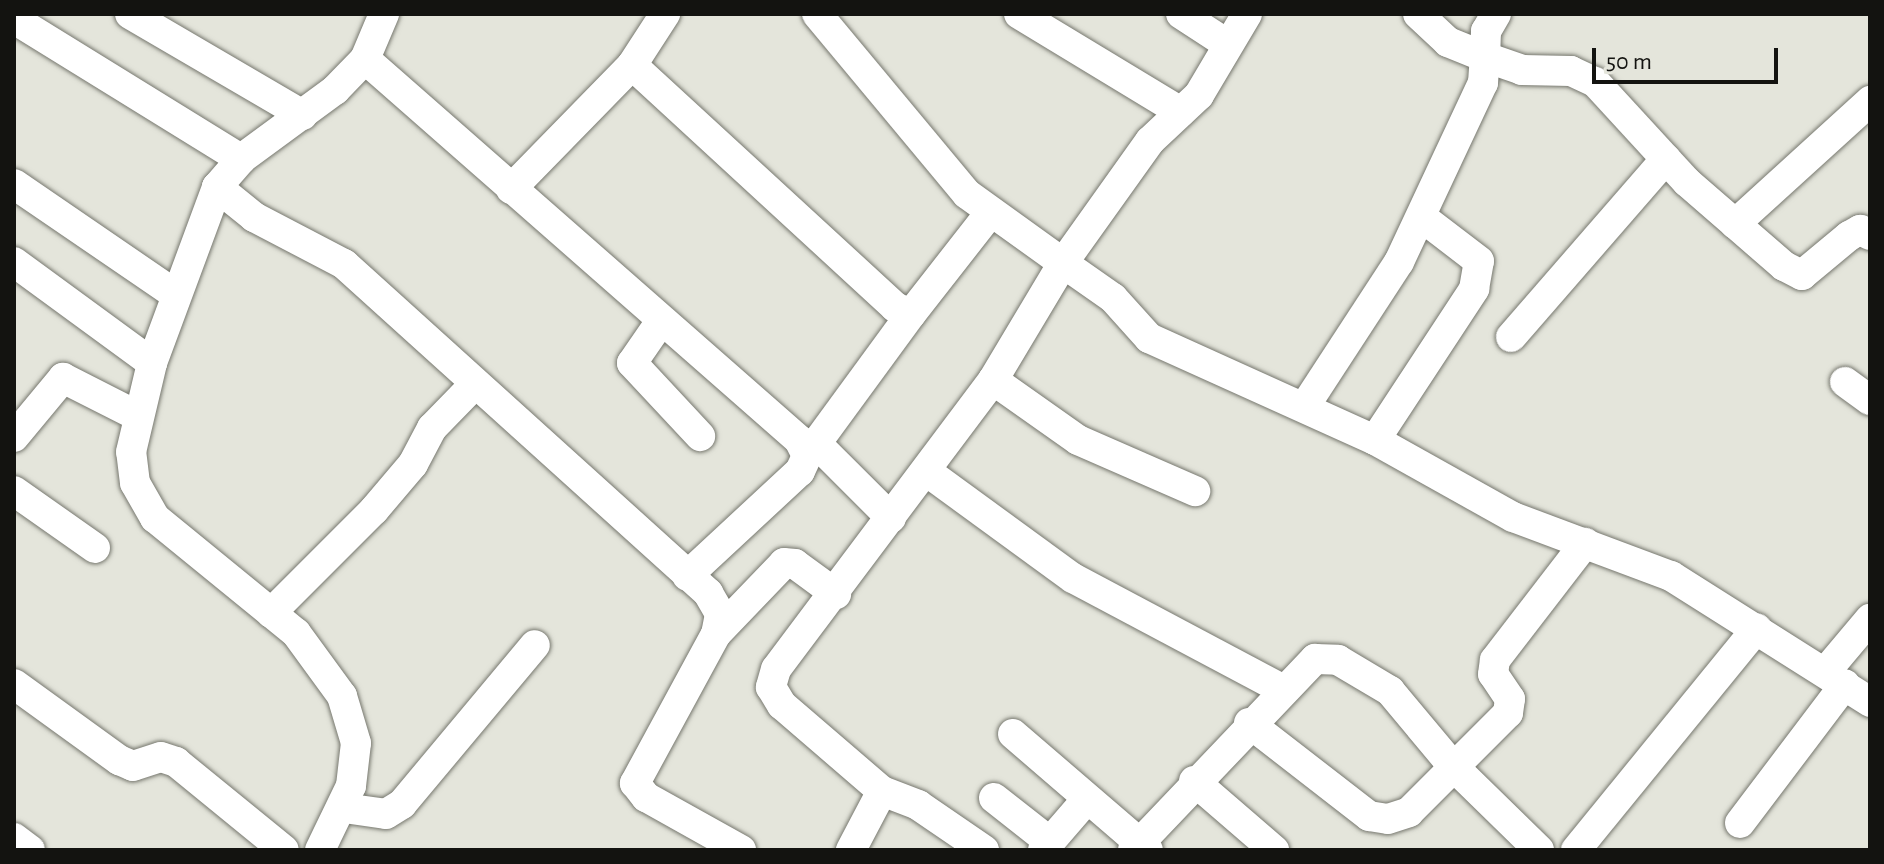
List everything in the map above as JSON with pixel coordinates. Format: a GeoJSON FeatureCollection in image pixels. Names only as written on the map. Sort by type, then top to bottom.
{"type":"FeatureCollection","features":[{"type":"Feature","properties":{"kind":"street"},"geometry":{"type":"LineString","coordinates":[[320,850],[344,808],[356,743],[342,696],[316,655],[271,613],[155,518],[135,483],[136,415],[176,295],[217,187],[241,159],[303,115],[365,59],[384,14]]}},
{"type":"Feature","properties":{"kind":"street"},"geometry":{"type":"LineString","coordinates":[[511,189],[632,65],[665,14]]}},
{"type":"Feature","properties":{"kind":"street"},"geometry":{"type":"LineString","coordinates":[[817,14],[989,214],[1113,298],[1149,338],[1375,440],[1487,504],[1671,576],[1836,677],[1870,702]]}},
{"type":"Feature","properties":{"kind":"street"},"geometry":{"type":"LineString","coordinates":[[1019,14],[1181,112]]}},
{"type":"Feature","properties":{"kind":"street"},"geometry":{"type":"LineString","coordinates":[[1181,14],[1227,44]]}},
{"type":"Feature","properties":{"kind":"street"},"geometry":{"type":"LineString","coordinates":[[984,850],[918,805],[882,791],[823,745],[771,687],[776,669],[836,594],[993,380],[1063,263],[1150,141],[1199,95],[1247,14]]}},
{"type":"Feature","properties":{"kind":"street"},"geometry":{"type":"LineString","coordinates":[[1418,14],[1448,42],[1485,57],[1522,70],[1571,71],[1595,82],[1617,98],[1666,159],[1735,224],[1802,275],[1849,236],[1860,230],[1870,235]]}},
{"type":"Feature","properties":{"kind":"street"},"geometry":{"type":"LineString","coordinates":[[1305,406],[1423,218],[1483,83],[1486,31],[1496,14]]}},
{"type":"Feature","properties":{"kind":"street"},"geometry":{"type":"LineString","coordinates":[[133,15],[303,115]]}},
{"type":"Feature","properties":{"kind":"street"},"geometry":{"type":"LineString","coordinates":[[14,19],[241,159]]}},
{"type":"Feature","properties":{"kind":"street"},"geometry":{"type":"LineString","coordinates":[[365,59],[661,321],[891,518]]}},
{"type":"Feature","properties":{"kind":"street"},"geometry":{"type":"LineString","coordinates":[[632,65],[895,307],[911,314]]}},
{"type":"Feature","properties":{"kind":"street"},"geometry":{"type":"LineString","coordinates":[[1735,224],[1870,101]]}},
{"type":"Feature","properties":{"kind":"street"},"geometry":{"type":"LineString","coordinates":[[1511,337],[1666,159]]}},
{"type":"Feature","properties":{"kind":"street"},"geometry":{"type":"LineString","coordinates":[[14,184],[176,295]]}},
{"type":"Feature","properties":{"kind":"street"},"geometry":{"type":"LineString","coordinates":[[217,187],[267,225],[325,248],[687,576],[720,614],[716,634]]}},
{"type":"Feature","properties":{"kind":"street"},"geometry":{"type":"LineString","coordinates":[[687,576],[800,471],[811,450],[911,314],[989,214]]}},
{"type":"Feature","properties":{"kind":"street"},"geometry":{"type":"LineString","coordinates":[[1375,440],[1474,289],[1479,261],[1423,218]]}},
{"type":"Feature","properties":{"kind":"street"},"geometry":{"type":"LineString","coordinates":[[14,262],[152,363]]}},
{"type":"Feature","properties":{"kind":"street"},"geometry":{"type":"LineString","coordinates":[[661,321],[632,363],[700,436]]}},
{"type":"Feature","properties":{"kind":"street"},"geometry":{"type":"LineString","coordinates":[[14,437],[63,378],[136,415]]}},
{"type":"Feature","properties":{"kind":"street"},"geometry":{"type":"LineString","coordinates":[[993,380],[1078,440],[1195,491]]}},
{"type":"Feature","properties":{"kind":"street"},"geometry":{"type":"LineString","coordinates":[[1845,382],[1870,400]]}},
{"type":"Feature","properties":{"kind":"street"},"geometry":{"type":"LineString","coordinates":[[271,613],[374,510],[413,464],[432,428],[474,385]]}},
{"type":"Feature","properties":{"kind":"street"},"geometry":{"type":"LineString","coordinates":[[926,471],[1073,578],[1282,689]]}},
{"type":"Feature","properties":{"kind":"street"},"geometry":{"type":"LineString","coordinates":[[14,491],[95,548]]}},
{"type":"Feature","properties":{"kind":"street"},"geometry":{"type":"LineString","coordinates":[[1249,723],[1369,816],[1388,819],[1409,812],[1451,764],[1508,713],[1510,699],[1493,674],[1495,660],[1585,543]]}},
{"type":"Feature","properties":{"kind":"street"},"geometry":{"type":"LineString","coordinates":[[741,850],[646,797],[635,783],[716,634],[784,563],[795,564],[836,594]]}},
{"type":"Feature","properties":{"kind":"street"},"geometry":{"type":"LineString","coordinates":[[1740,823],[1836,677],[1870,619]]}},
{"type":"Feature","properties":{"kind":"street"},"geometry":{"type":"LineString","coordinates":[[1576,850],[1757,628]]}},
{"type":"Feature","properties":{"kind":"street"},"geometry":{"type":"LineString","coordinates":[[344,808],[386,814],[402,804],[535,645]]}},
{"type":"Feature","properties":{"kind":"street"},"geometry":{"type":"LineString","coordinates":[[1013,734],[1139,848],[1194,781],[1282,689],[1315,659],[1338,660],[1390,691],[1451,764],[1539,850]]}},
{"type":"Feature","properties":{"kind":"street"},"geometry":{"type":"LineString","coordinates":[[14,684],[119,760],[133,766],[161,757],[176,762],[284,850]]}},
{"type":"Feature","properties":{"kind":"street"},"geometry":{"type":"LineString","coordinates":[[1194,781],[1274,850]]}},
{"type":"Feature","properties":{"kind":"street"},"geometry":{"type":"LineString","coordinates":[[851,850],[882,791]]}},
{"type":"Feature","properties":{"kind":"street"},"geometry":{"type":"LineString","coordinates":[[994,798],[1047,846],[1087,799]]}},
{"type":"Feature","properties":{"kind":"street"},"geometry":{"type":"LineString","coordinates":[[14,838],[30,850]]}}]}
